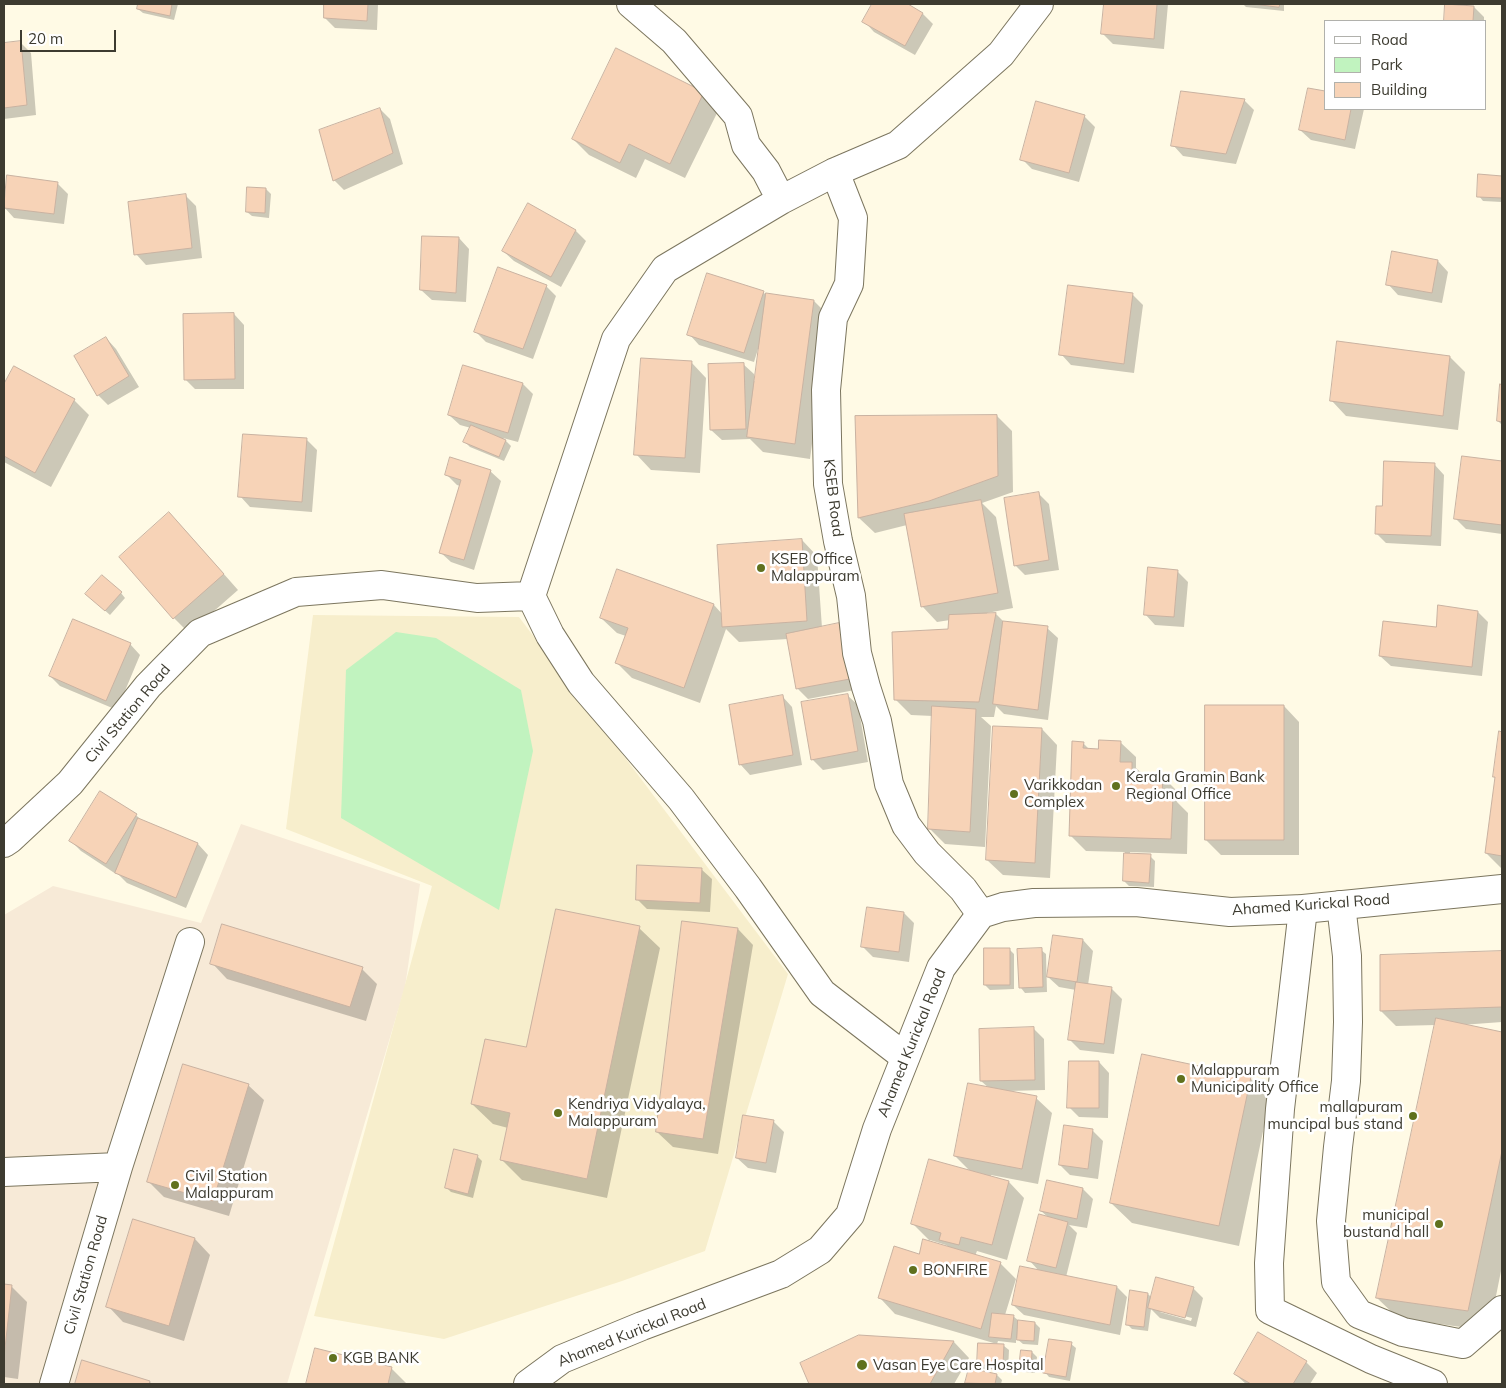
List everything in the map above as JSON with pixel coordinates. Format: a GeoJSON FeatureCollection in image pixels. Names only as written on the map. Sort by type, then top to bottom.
{"type":"FeatureCollection","features":[{"type":"Feature","properties":{"kind":"street"},"geometry":{"type":"LineString","coordinates":[[631,4],[674,41],[738,116],[746,145],[766,171],[781,200]]}},
{"type":"Feature","properties":{"kind":"street"},"geometry":{"type":"LineString","coordinates":[[905,1057],[822,993],[748,888],[681,799],[581,683],[550,635],[531,596],[616,339],[665,269],[781,200],[835,172],[898,145],[1001,54],[1039,4]]}},
{"type":"Feature","properties":{"kind":"street","name":"KSEB Road"},"geometry":{"type":"LineString","coordinates":[[835,172],[853,218],[849,284],[833,318],[826,390],[828,484],[838,541],[851,596],[857,653],[877,721],[888,784],[906,825],[927,854],[962,890],[981,914]]}},
{"type":"Feature","properties":{"kind":"street","name":"Civil Station Road"},"geometry":{"type":"LineString","coordinates":[[4,843],[70,783],[148,686],[200,633],[296,592],[382,585],[477,598],[531,596]]}},
{"type":"Feature","properties":{"kind":"street","name":"Ahamed Kurickal Road"},"geometry":{"type":"LineString","coordinates":[[528,1384],[562,1359],[642,1326],[781,1274],[820,1250],[850,1215],[877,1129],[941,968],[981,914],[1003,907],[1034,903],[1136,902],[1230,912],[1303,909],[1502,889]]}},
{"type":"Feature","properties":{"kind":"street"},"geometry":{"type":"LineString","coordinates":[[1341,905],[1347,956],[1348,1022],[1346,1081],[1331,1221],[1336,1282],[1359,1314],[1403,1332],[1463,1344],[1502,1310]]}},
{"type":"Feature","properties":{"kind":"street"},"geometry":{"type":"LineString","coordinates":[[1303,909],[1280,1109],[1269,1263],[1270,1310],[1371,1359],[1433,1384]]}},
{"type":"Feature","properties":{"kind":"street","name":"Civil Station Road"},"geometry":{"type":"LineString","coordinates":[[54,1384],[118,1167],[190,942]]}},
{"type":"Feature","properties":{"kind":"street"},"geometry":{"type":"LineString","coordinates":[[4,1172],[118,1167]]}},
{"type":"Feature","properties":{"kind":"shaded area","name":"Kendriya Vidyalaya, Malappuram"},"geometry":{"type":"Polygon","coordinates":[[[313,615],[519,617],[788,974],[705,1251],[622,1281],[444,1339],[314,1316],[432,886],[286,829],[313,615]]]}},
{"type":"Feature","properties":{"kind":"shaded area","name":"Civil Station Malappuram"},"geometry":{"type":"Polygon","coordinates":[[[241,824],[420,884],[405,987],[287,1384],[4,1384],[4,915],[53,886],[201,923],[241,824]]]}},
{"type":"Feature","properties":{"kind":"green space"},"geometry":{"type":"Polygon","coordinates":[[[396,632],[436,638],[521,690],[533,751],[499,910],[341,818],[346,670],[396,632]]]}},
{"type":"Feature","properties":{"kind":"building"},"geometry":{"type":"Polygon","coordinates":[[[138,4],[172,4],[170,16],[137,9],[138,4]]]}},
{"type":"Feature","properties":{"kind":"building"},"geometry":{"type":"Polygon","coordinates":[[[324,4],[368,4],[367,21],[324,18],[324,4]]]}},
{"type":"Feature","properties":{"kind":"building"},"geometry":{"type":"Polygon","coordinates":[[[872,4],[908,4],[923,13],[905,46],[862,22],[872,4]]]}},
{"type":"Feature","properties":{"kind":"building"},"geometry":{"type":"Polygon","coordinates":[[[1104,4],[1157,4],[1154,39],[1101,34],[1104,4]]]}},
{"type":"Feature","properties":{"kind":"building"},"geometry":{"type":"Polygon","coordinates":[[[1254,4],[1280,4],[1279,7],[1254,4]]]}},
{"type":"Feature","properties":{"kind":"building"},"geometry":{"type":"Polygon","coordinates":[[[1445,4],[1474,6],[1473,20],[1444,20],[1445,4]]]}},
{"type":"Feature","properties":{"kind":"building"},"geometry":{"type":"Polygon","coordinates":[[[21,41],[27,105],[4,108],[4,43],[21,41]]]}},
{"type":"Feature","properties":{"kind":"building"},"geometry":{"type":"Polygon","coordinates":[[[616,48],[704,92],[670,164],[629,144],[620,163],[572,139],[616,48]]]}},
{"type":"Feature","properties":{"kind":"building"},"geometry":{"type":"Polygon","coordinates":[[[1308,88],[1324,91],[1324,110],[1351,110],[1345,140],[1299,130],[1308,88]]]}},
{"type":"Feature","properties":{"kind":"building"},"geometry":{"type":"Polygon","coordinates":[[[1181,91],[1245,99],[1226,154],[1171,146],[1181,91]]]}},
{"type":"Feature","properties":{"kind":"building"},"geometry":{"type":"Polygon","coordinates":[[[1036,101],[1085,115],[1069,173],[1020,160],[1036,101]]]}},
{"type":"Feature","properties":{"kind":"building"},"geometry":{"type":"Polygon","coordinates":[[[380,108],[393,153],[333,181],[319,130],[380,108]]]}},
{"type":"Feature","properties":{"kind":"building"},"geometry":{"type":"Polygon","coordinates":[[[1478,174],[1502,176],[1502,198],[1477,197],[1478,174]]]}},
{"type":"Feature","properties":{"kind":"building"},"geometry":{"type":"Polygon","coordinates":[[[7,175],[58,182],[54,214],[4,208],[7,175]]]}},
{"type":"Feature","properties":{"kind":"building"},"geometry":{"type":"Polygon","coordinates":[[[247,187],[266,188],[265,213],[246,212],[247,187]]]}},
{"type":"Feature","properties":{"kind":"building"},"geometry":{"type":"Polygon","coordinates":[[[186,194],[192,248],[134,255],[128,202],[186,194]]]}},
{"type":"Feature","properties":{"kind":"building"},"geometry":{"type":"Polygon","coordinates":[[[528,203],[576,230],[551,277],[502,251],[528,203]]]}},
{"type":"Feature","properties":{"kind":"building"},"geometry":{"type":"Polygon","coordinates":[[[422,236],[459,237],[456,293],[420,290],[422,236]]]}},
{"type":"Feature","properties":{"kind":"building"},"geometry":{"type":"Polygon","coordinates":[[[1392,251],[1438,260],[1432,293],[1386,285],[1392,251]]]}},
{"type":"Feature","properties":{"kind":"building"},"geometry":{"type":"Polygon","coordinates":[[[498,267],[547,285],[523,349],[474,332],[498,267]]]}},
{"type":"Feature","properties":{"kind":"building"},"geometry":{"type":"Polygon","coordinates":[[[707,273],[764,291],[744,353],[687,335],[707,273]]]}},
{"type":"Feature","properties":{"kind":"building"},"geometry":{"type":"Polygon","coordinates":[[[1068,285],[1133,293],[1124,364],[1059,355],[1068,285]]]}},
{"type":"Feature","properties":{"kind":"building"},"geometry":{"type":"Polygon","coordinates":[[[766,293],[814,300],[795,444],[747,437],[766,293]]]}},
{"type":"Feature","properties":{"kind":"building"},"geometry":{"type":"Polygon","coordinates":[[[234,313],[235,379],[184,380],[183,314],[234,313]]]}},
{"type":"Feature","properties":{"kind":"building"},"geometry":{"type":"Polygon","coordinates":[[[106,337],[129,376],[97,396],[74,356],[106,337]]]}},
{"type":"Feature","properties":{"kind":"building"},"geometry":{"type":"Polygon","coordinates":[[[1337,341],[1450,356],[1443,416],[1330,401],[1337,341]]]}},
{"type":"Feature","properties":{"kind":"building"},"geometry":{"type":"Polygon","coordinates":[[[641,358],[692,361],[685,458],[634,455],[641,358]]]}},
{"type":"Feature","properties":{"kind":"building"},"geometry":{"type":"Polygon","coordinates":[[[744,363],[746,429],[710,430],[708,364],[744,363]]]}},
{"type":"Feature","properties":{"kind":"building"},"geometry":{"type":"Polygon","coordinates":[[[463,365],[523,383],[508,433],[448,415],[463,365]]]}},
{"type":"Feature","properties":{"kind":"building"},"geometry":{"type":"Polygon","coordinates":[[[14,366],[75,399],[35,473],[4,456],[4,384],[14,366]]]}},
{"type":"Feature","properties":{"kind":"building"},"geometry":{"type":"Polygon","coordinates":[[[1500,384],[1502,385],[1502,422],[1497,421],[1500,384]]]}},
{"type":"Feature","properties":{"kind":"building"},"geometry":{"type":"Polygon","coordinates":[[[997,415],[998,476],[929,501],[858,518],[855,416],[997,415]]]}},
{"type":"Feature","properties":{"kind":"building"},"geometry":{"type":"Polygon","coordinates":[[[471,425],[506,440],[499,457],[463,442],[471,425]]]}},
{"type":"Feature","properties":{"kind":"building"},"geometry":{"type":"Polygon","coordinates":[[[243,434],[307,438],[302,502],[238,497],[243,434]]]}},
{"type":"Feature","properties":{"kind":"building"},"geometry":{"type":"Polygon","coordinates":[[[1462,456],[1502,461],[1502,525],[1454,519],[1462,456]]]}},
{"type":"Feature","properties":{"kind":"building"},"geometry":{"type":"Polygon","coordinates":[[[450,457],[491,470],[464,560],[439,553],[461,480],[445,475],[450,457]]]}},
{"type":"Feature","properties":{"kind":"building"},"geometry":{"type":"Polygon","coordinates":[[[1384,461],[1435,463],[1431,536],[1375,534],[1376,506],[1382,506],[1384,461]]]}},
{"type":"Feature","properties":{"kind":"building"},"geometry":{"type":"Polygon","coordinates":[[[1039,492],[1049,560],[1014,566],[1004,498],[1039,492]]]}},
{"type":"Feature","properties":{"kind":"building"},"geometry":{"type":"Polygon","coordinates":[[[981,500],[998,593],[921,607],[904,514],[981,500]]]}},
{"type":"Feature","properties":{"kind":"building"},"geometry":{"type":"Polygon","coordinates":[[[169,512],[224,574],[173,619],[119,557],[169,512]]]}},
{"type":"Feature","properties":{"kind":"building","name":"KSEB Office Malappuram"},"geometry":{"type":"Polygon","coordinates":[[[802,539],[807,621],[722,627],[717,545],[802,539]]]}},
{"type":"Feature","properties":{"kind":"building"},"geometry":{"type":"Polygon","coordinates":[[[1148,567],[1178,570],[1174,617],[1144,615],[1148,567]]]}},
{"type":"Feature","properties":{"kind":"building"},"geometry":{"type":"Polygon","coordinates":[[[617,569],[714,604],[684,688],[615,663],[628,628],[600,618],[617,569]]]}},
{"type":"Feature","properties":{"kind":"building"},"geometry":{"type":"Polygon","coordinates":[[[102,575],[122,592],[105,611],[85,594],[102,575]]]}},
{"type":"Feature","properties":{"kind":"building"},"geometry":{"type":"Polygon","coordinates":[[[1438,605],[1478,611],[1472,667],[1379,656],[1383,621],[1436,627],[1438,605]]]}},
{"type":"Feature","properties":{"kind":"building"},"geometry":{"type":"Polygon","coordinates":[[[996,613],[979,702],[894,700],[892,632],[948,629],[949,615],[996,613]]]}},
{"type":"Feature","properties":{"kind":"building"},"geometry":{"type":"Polygon","coordinates":[[[73,619],[131,643],[106,701],[49,676],[73,619]]]}},
{"type":"Feature","properties":{"kind":"building"},"geometry":{"type":"Polygon","coordinates":[[[1003,621],[1048,626],[1038,710],[993,704],[1003,621]]]}},
{"type":"Feature","properties":{"kind":"building"},"geometry":{"type":"Polygon","coordinates":[[[839,623],[850,679],[796,689],[786,634],[839,623]]]}},
{"type":"Feature","properties":{"kind":"building"},"geometry":{"type":"Polygon","coordinates":[[[848,694],[858,751],[811,760],[801,702],[848,694]]]}},
{"type":"Feature","properties":{"kind":"building"},"geometry":{"type":"Polygon","coordinates":[[[783,695],[793,755],[739,765],[729,705],[783,695]]]}},
{"type":"Feature","properties":{"kind":"building"},"geometry":{"type":"Polygon","coordinates":[[[1205,705],[1284,705],[1284,840],[1205,840],[1205,705]]]}},
{"type":"Feature","properties":{"kind":"building"},"geometry":{"type":"Polygon","coordinates":[[[932,706],[976,709],[970,832],[928,829],[932,706]]]}},
{"type":"Feature","properties":{"kind":"building","name":"Varikkodan Complex"},"geometry":{"type":"Polygon","coordinates":[[[993,726],[1042,728],[1035,863],[986,860],[993,726]]]}},
{"type":"Feature","properties":{"kind":"building"},"geometry":{"type":"Polygon","coordinates":[[[1499,731],[1502,732],[1502,856],[1485,853],[1499,731]]]}},
{"type":"Feature","properties":{"kind":"building","name":"Kerala Gramin Bank Regional Office"},"geometry":{"type":"Polygon","coordinates":[[[1099,740],[1121,741],[1120,762],[1132,762],[1132,774],[1163,775],[1162,797],[1173,797],[1171,839],[1069,836],[1072,741],[1084,742],[1083,748],[1098,749],[1099,740]]]}},
{"type":"Feature","properties":{"kind":"building"},"geometry":{"type":"Polygon","coordinates":[[[100,791],[137,814],[106,864],[69,841],[100,791]]]}},
{"type":"Feature","properties":{"kind":"building"},"geometry":{"type":"Polygon","coordinates":[[[138,818],[198,843],[176,898],[115,873],[138,818]]]}},
{"type":"Feature","properties":{"kind":"building"},"geometry":{"type":"Polygon","coordinates":[[[1124,853],[1151,854],[1149,883],[1123,881],[1124,853]]]}},
{"type":"Feature","properties":{"kind":"building"},"geometry":{"type":"Polygon","coordinates":[[[637,865],[702,868],[700,903],[636,900],[637,865]]]}},
{"type":"Feature","properties":{"kind":"building"},"geometry":{"type":"Polygon","coordinates":[[[867,907],[904,912],[899,952],[861,947],[867,907]]]}},
{"type":"Feature","properties":{"kind":"building"},"geometry":{"type":"Polygon","coordinates":[[[556,909],[640,926],[587,1179],[500,1160],[510,1113],[471,1104],[485,1039],[526,1047],[556,909]]]}},
{"type":"Feature","properties":{"kind":"building"},"geometry":{"type":"Polygon","coordinates":[[[682,921],[738,928],[703,1139],[656,1132],[682,921]]]}},
{"type":"Feature","properties":{"kind":"building"},"geometry":{"type":"Polygon","coordinates":[[[222,924],[363,967],[350,1007],[210,964],[222,924]]]}},
{"type":"Feature","properties":{"kind":"building"},"geometry":{"type":"Polygon","coordinates":[[[1053,935],[1083,939],[1077,982],[1047,977],[1053,935]]]}},
{"type":"Feature","properties":{"kind":"building"},"geometry":{"type":"Polygon","coordinates":[[[984,948],[1010,948],[1010,985],[984,985],[984,948]]]}},
{"type":"Feature","properties":{"kind":"building"},"geometry":{"type":"Polygon","coordinates":[[[1042,948],[1043,987],[1019,988],[1017,949],[1042,948]]]}},
{"type":"Feature","properties":{"kind":"building"},"geometry":{"type":"Polygon","coordinates":[[[1502,951],[1502,1007],[1380,1011],[1380,955],[1502,951]]]}},
{"type":"Feature","properties":{"kind":"building"},"geometry":{"type":"Polygon","coordinates":[[[1076,982],[1112,987],[1104,1044],[1068,1040],[1076,982]]]}},
{"type":"Feature","properties":{"kind":"building","name":"municipal bustand hall"},"geometry":{"type":"Polygon","coordinates":[[[1436,1018],[1502,1032],[1502,1151],[1468,1311],[1376,1298],[1436,1018]]]}},
{"type":"Feature","properties":{"kind":"building"},"geometry":{"type":"Polygon","coordinates":[[[1034,1027],[1035,1080],[980,1081],[979,1029],[1034,1027]]]}},
{"type":"Feature","properties":{"kind":"building"},"geometry":{"type":"Polygon","coordinates":[[[1142,1054],[1251,1077],[1219,1226],[1110,1203],[1142,1054]]]}},
{"type":"Feature","properties":{"kind":"building"},"geometry":{"type":"Polygon","coordinates":[[[1069,1061],[1099,1061],[1099,1108],[1067,1108],[1069,1061]]]}},
{"type":"Feature","properties":{"kind":"building"},"geometry":{"type":"Polygon","coordinates":[[[183,1064],[249,1084],[213,1201],[147,1182],[183,1064]]]}},
{"type":"Feature","properties":{"kind":"building"},"geometry":{"type":"Polygon","coordinates":[[[968,1083],[1037,1096],[1022,1169],[954,1156],[968,1083]]]}},
{"type":"Feature","properties":{"kind":"building"},"geometry":{"type":"Polygon","coordinates":[[[743,1115],[774,1120],[766,1163],[736,1158],[743,1115]]]}},
{"type":"Feature","properties":{"kind":"building"},"geometry":{"type":"Polygon","coordinates":[[[1064,1125],[1093,1129],[1088,1169],[1059,1165],[1064,1125]]]}},
{"type":"Feature","properties":{"kind":"building"},"geometry":{"type":"Polygon","coordinates":[[[454,1149],[478,1155],[468,1194],[445,1188],[454,1149]]]}},
{"type":"Feature","properties":{"kind":"building"},"geometry":{"type":"Polygon","coordinates":[[[929,1159],[1009,1181],[992,1245],[961,1237],[959,1245],[939,1240],[941,1233],[911,1224],[929,1159]]]}},
{"type":"Feature","properties":{"kind":"building"},"geometry":{"type":"Polygon","coordinates":[[[1047,1180],[1083,1188],[1077,1219],[1040,1211],[1047,1180]]]}},
{"type":"Feature","properties":{"kind":"building"},"geometry":{"type":"Polygon","coordinates":[[[1039,1214],[1068,1222],[1056,1268],[1027,1261],[1039,1214]]]}},
{"type":"Feature","properties":{"kind":"building"},"geometry":{"type":"Polygon","coordinates":[[[133,1219],[195,1238],[169,1326],[106,1307],[133,1219]]]}},
{"type":"Feature","properties":{"kind":"building"},"geometry":{"type":"Polygon","coordinates":[[[923,1239],[1001,1262],[981,1329],[878,1298],[894,1246],[919,1254],[923,1239]]]}},
{"type":"Feature","properties":{"kind":"building"},"geometry":{"type":"Polygon","coordinates":[[[1020,1266],[1117,1286],[1110,1325],[1012,1305],[1020,1266]]]}},
{"type":"Feature","properties":{"kind":"building"},"geometry":{"type":"Polygon","coordinates":[[[1156,1277],[1194,1287],[1185,1318],[1148,1308],[1156,1277]]]}},
{"type":"Feature","properties":{"kind":"building"},"geometry":{"type":"Polygon","coordinates":[[[4,1284],[12,1285],[4,1357],[4,1284]]]}},
{"type":"Feature","properties":{"kind":"building"},"geometry":{"type":"Polygon","coordinates":[[[1130,1290],[1148,1293],[1144,1327],[1126,1325],[1130,1290]]]}},
{"type":"Feature","properties":{"kind":"building"},"geometry":{"type":"Polygon","coordinates":[[[992,1313],[1014,1315],[1011,1339],[989,1337],[992,1313]]]}},
{"type":"Feature","properties":{"kind":"building"},"geometry":{"type":"Polygon","coordinates":[[[1018,1320],[1035,1322],[1034,1341],[1017,1340],[1018,1320]]]}},
{"type":"Feature","properties":{"kind":"building"},"geometry":{"type":"Polygon","coordinates":[[[1258,1332],[1307,1361],[1293,1384],[1251,1384],[1234,1374],[1258,1332]]]}},
{"type":"Feature","properties":{"kind":"building"},"geometry":{"type":"Polygon","coordinates":[[[859,1335],[954,1341],[930,1384],[809,1384],[800,1363],[859,1335]]]}},
{"type":"Feature","properties":{"kind":"building"},"geometry":{"type":"Polygon","coordinates":[[[1049,1339],[1072,1342],[1066,1377],[1043,1373],[1049,1339]]]}},
{"type":"Feature","properties":{"kind":"building"},"geometry":{"type":"Polygon","coordinates":[[[978,1343],[1004,1344],[1003,1366],[977,1365],[978,1343]]]}},
{"type":"Feature","properties":{"kind":"building","name":"KGB BANK"},"geometry":{"type":"Polygon","coordinates":[[[315,1348],[392,1367],[388,1384],[306,1384],[315,1348]]]}},
{"type":"Feature","properties":{"kind":"building"},"geometry":{"type":"Polygon","coordinates":[[[1021,1350],[1032,1351],[1031,1369],[1019,1368],[1021,1350]]]}},
{"type":"Feature","properties":{"kind":"building"},"geometry":{"type":"Polygon","coordinates":[[[82,1360],[150,1381],[149,1384],[75,1384],[82,1360]]]}},
{"type":"Feature","properties":{"kind":"building"},"geometry":{"type":"Polygon","coordinates":[[[969,1368],[997,1374],[995,1384],[965,1383],[969,1368]]]}},
{"type":"Feature","properties":{"kind":"place","name":"KSEB Office Malappuram"},"geometry":{"type":"Point","coordinates":[761,568]}},
{"type":"Feature","properties":{"kind":"place","name":"Kerala Gramin Bank Regional Office"},"geometry":{"type":"Point","coordinates":[1116,786]}},
{"type":"Feature","properties":{"kind":"place","name":"Varikkodan Complex"},"geometry":{"type":"Point","coordinates":[1014,794]}},
{"type":"Feature","properties":{"kind":"place","name":"Malappuram Municipality Office"},"geometry":{"type":"Point","coordinates":[1181,1079]}},
{"type":"Feature","properties":{"kind":"place","name":"Kendriya Vidyalaya, Malappuram"},"geometry":{"type":"Point","coordinates":[558,1113]}},
{"type":"Feature","properties":{"kind":"place","name":"mallapuram muncipal bus stand"},"geometry":{"type":"Point","coordinates":[1413,1116]}},
{"type":"Feature","properties":{"kind":"place","name":"Civil Station Malappuram"},"geometry":{"type":"Point","coordinates":[175,1185]}},
{"type":"Feature","properties":{"kind":"place","name":"municipal bustand hall"},"geometry":{"type":"Point","coordinates":[1439,1224]}},
{"type":"Feature","properties":{"kind":"place","name":"BONFIRE"},"geometry":{"type":"Point","coordinates":[913,1270]}},
{"type":"Feature","properties":{"kind":"place","name":"KGB BANK"},"geometry":{"type":"Point","coordinates":[333,1358]}},
{"type":"Feature","properties":{"kind":"place","name":"Vasan Eye Care Hospital"},"geometry":{"type":"Point","coordinates":[862,1365]}}]}
